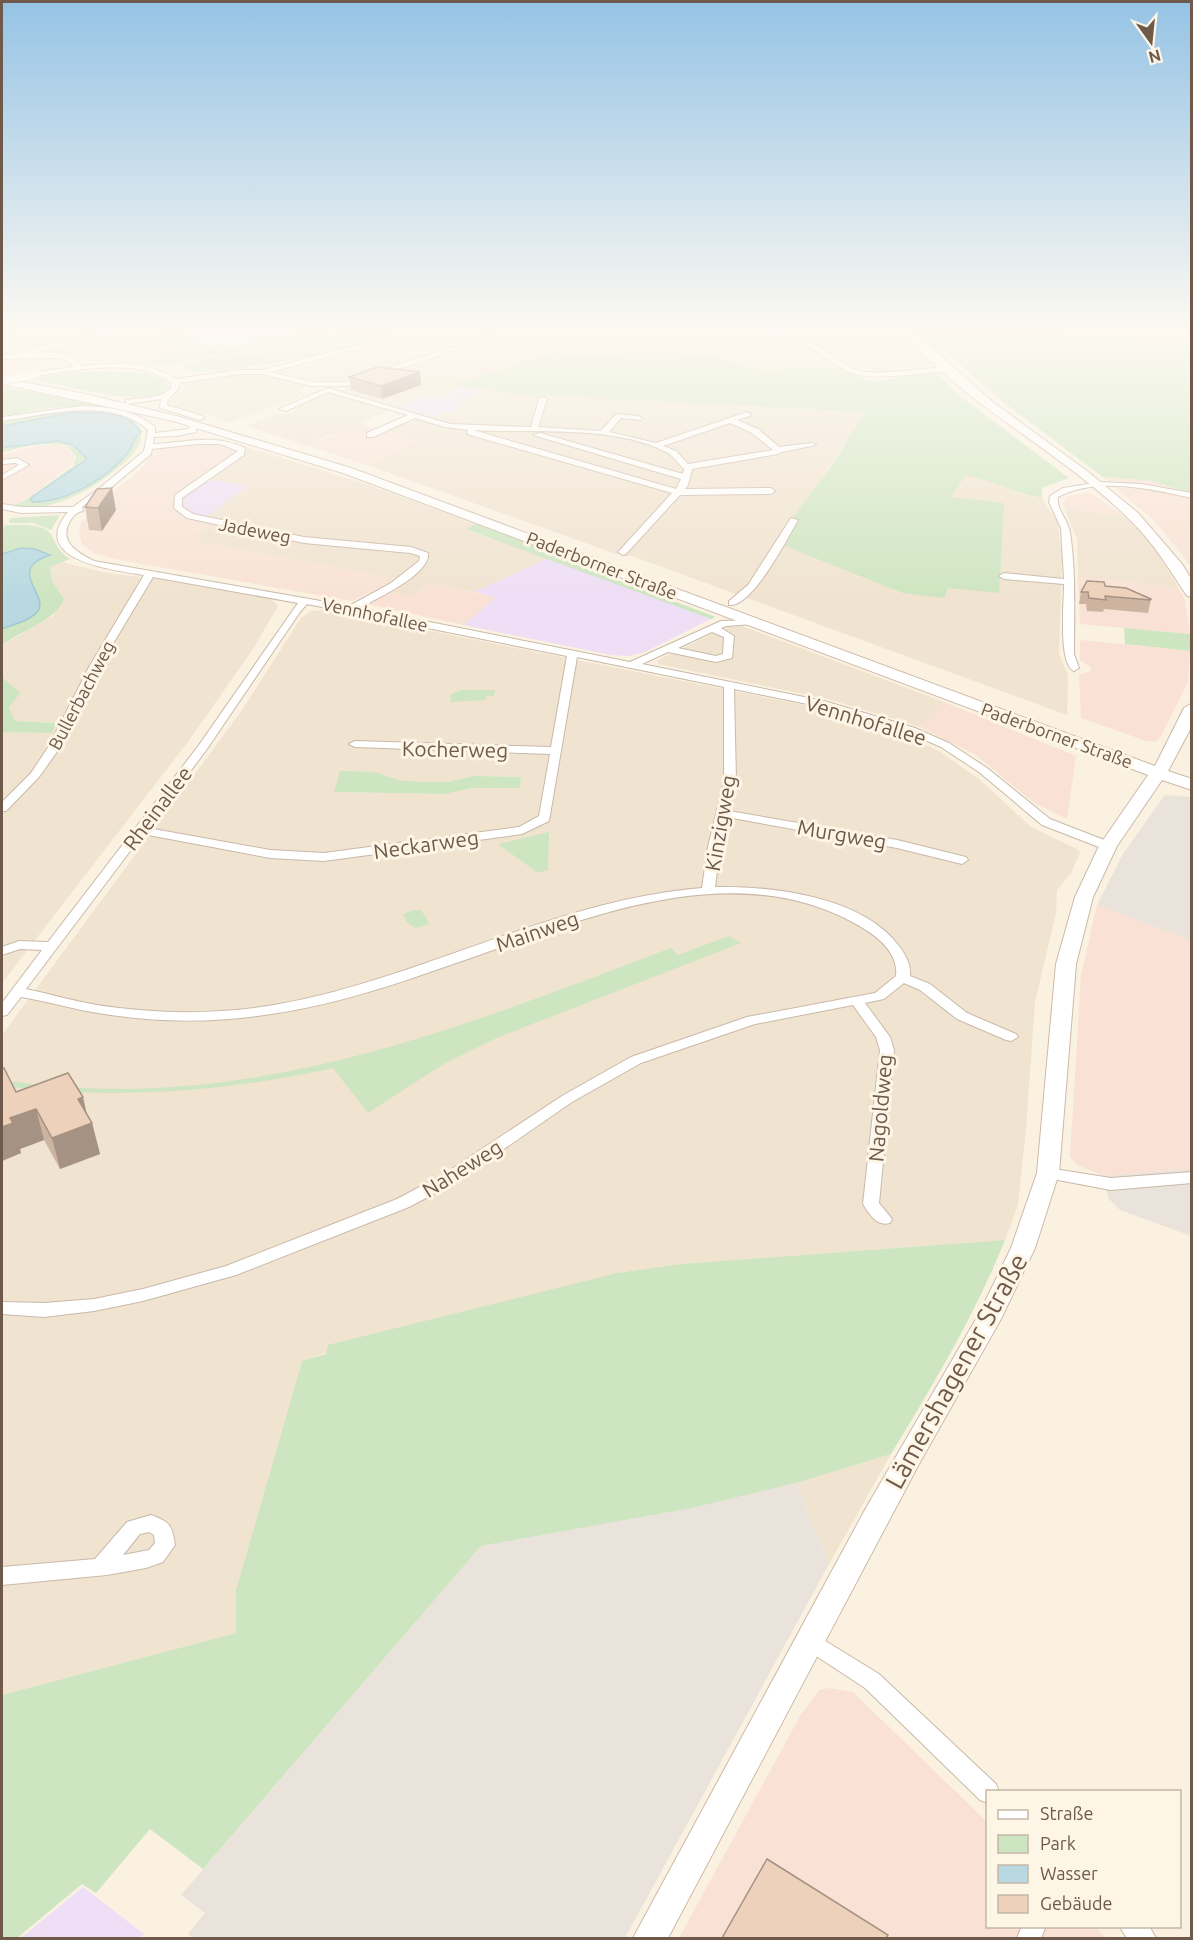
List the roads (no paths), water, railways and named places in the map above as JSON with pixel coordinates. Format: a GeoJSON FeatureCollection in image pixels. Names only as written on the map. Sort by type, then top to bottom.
{"type":"FeatureCollection","features":[{"type":"Feature","properties":{"kind":"main road","name":"Paderborner Straße"},"geometry":{"type":"LineString","coordinates":[[184,419],[298,454],[432,501],[750,622],[1162,768],[1191,772]]}},
{"type":"Feature","properties":{"kind":"main road","name":"Paderborner Straße"},"geometry":{"type":"LineString","coordinates":[[187,419],[288,444],[442,496],[732,603],[1162,768],[1191,785]]}},
{"type":"Feature","properties":{"kind":"main road"},"geometry":{"type":"LineString","coordinates":[[1007,419],[1099,486],[1151,531],[1177,564],[1191,592]]}},
{"type":"Feature","properties":{"kind":"main road","name":"Lämershagener Straße"},"geometry":{"type":"LineString","coordinates":[[650,1938],[1024,1248],[1040,1207],[1048,1173],[1066,964],[1084,897],[1108,846],[1162,768],[1191,708]]}},
{"type":"Feature","properties":{"kind":"street"},"geometry":{"type":"LineString","coordinates":[[2,515],[75,510],[143,458],[151,441],[152,429],[142,420],[136,419]]}},
{"type":"Feature","properties":{"kind":"street"},"geometry":{"type":"LineString","coordinates":[[151,441],[193,430],[196,421],[191,419]]}},
{"type":"Feature","properties":{"kind":"street"},"geometry":{"type":"LineString","coordinates":[[370,435],[407,419]]}},
{"type":"Feature","properties":{"kind":"street"},"geometry":{"type":"LineString","coordinates":[[426,419],[678,492],[771,491]]}},
{"type":"Feature","properties":{"kind":"street"},"geometry":{"type":"LineString","coordinates":[[534,429],[537,419]]}},
{"type":"Feature","properties":{"kind":"street"},"geometry":{"type":"LineString","coordinates":[[602,434],[617,419]]}},
{"type":"Feature","properties":{"kind":"street"},"geometry":{"type":"LineString","coordinates":[[657,445],[734,419]]}},
{"type":"Feature","properties":{"kind":"street"},"geometry":{"type":"LineString","coordinates":[[730,420],[755,431],[777,450]]}},
{"type":"Feature","properties":{"kind":"street"},"geometry":{"type":"LineString","coordinates":[[454,427],[602,434],[657,445],[677,455],[687,466],[686,478],[678,492],[623,552]]}},
{"type":"Feature","properties":{"kind":"street"},"geometry":{"type":"LineString","coordinates":[[518,429],[686,478]]}},
{"type":"Feature","properties":{"kind":"street"},"geometry":{"type":"LineString","coordinates":[[151,441],[224,432]]}},
{"type":"Feature","properties":{"kind":"street","name":"Jadeweg"},"geometry":{"type":"LineString","coordinates":[[151,441],[173,447],[205,440],[232,445],[242,450],[239,455],[178,497],[178,508],[190,516],[304,540],[411,550],[425,555],[423,564],[406,577],[350,609]]}},
{"type":"Feature","properties":{"kind":"street"},"geometry":{"type":"LineString","coordinates":[[687,466],[812,445]]}},
{"type":"Feature","properties":{"kind":"street"},"geometry":{"type":"LineString","coordinates":[[2,462],[20,461],[26,465],[2,478]]}},
{"type":"Feature","properties":{"kind":"street"},"geometry":{"type":"LineString","coordinates":[[757,481],[759,490]]}},
{"type":"Feature","properties":{"kind":"street"},"geometry":{"type":"LineString","coordinates":[[1074,668],[1069,654],[1069,582],[1065,528],[1053,498],[1057,493],[1065,490],[1099,486],[1151,486],[1191,496]]}},
{"type":"Feature","properties":{"kind":"street"},"geometry":{"type":"LineString","coordinates":[[2,507],[46,512]]}},
{"type":"Feature","properties":{"kind":"street","name":"Vennhofallee"},"geometry":{"type":"LineString","coordinates":[[75,510],[61,533],[62,542],[67,550],[92,563],[306,600],[824,704],[911,730],[966,758],[1046,822],[1108,846]]}},
{"type":"Feature","properties":{"kind":"street"},"geometry":{"type":"LineString","coordinates":[[732,603],[752,587],[794,520]]}},
{"type":"Feature","properties":{"kind":"street","name":"Bullerbachweg"},"geometry":{"type":"LineString","coordinates":[[2,808],[35,775],[56,746],[94,667],[150,573]]}},
{"type":"Feature","properties":{"kind":"street"},"geometry":{"type":"LineString","coordinates":[[1004,576],[1069,582]]}},
{"type":"Feature","properties":{"kind":"street","name":"Rheinallee"},"geometry":{"type":"LineString","coordinates":[[2,1012],[235,704],[296,610],[306,600]]}},
{"type":"Feature","properties":{"kind":"street"},"geometry":{"type":"LineString","coordinates":[[632,665],[724,622],[750,622]]}},
{"type":"Feature","properties":{"kind":"street"},"geometry":{"type":"LineString","coordinates":[[668,649],[716,659],[728,656],[729,636],[712,628]]}},
{"type":"Feature","properties":{"kind":"street","name":"Neckarweg"},"geometry":{"type":"LineString","coordinates":[[140,830],[270,854],[324,857],[522,830],[545,818],[572,655]]}},
{"type":"Feature","properties":{"kind":"street","name":"Kinzigweg"},"geometry":{"type":"LineString","coordinates":[[708,890],[730,781],[729,685]]}},
{"type":"Feature","properties":{"kind":"street","name":"Kocherweg"},"geometry":{"type":"LineString","coordinates":[[355,744],[556,751]]}},
{"type":"Feature","properties":{"kind":"street","name":"Murgweg"},"geometry":{"type":"LineString","coordinates":[[722,813],[897,844],[962,860]]}},
{"type":"Feature","properties":{"kind":"street","name":"Mainweg"},"geometry":{"type":"LineString","coordinates":[[16,992],[96,1009],[145,1014],[217,1016],[251,1013],[299,1004],[370,986],[616,905],[670,893],[708,890],[790,896],[811,900],[852,916],[872,927],[896,950],[903,964],[903,978]]}},
{"type":"Feature","properties":{"kind":"street"},"geometry":{"type":"LineString","coordinates":[[2,951],[19,945],[51,946]]}},
{"type":"Feature","properties":{"kind":"street"},"geometry":{"type":"LineString","coordinates":[[903,978],[925,987],[962,1017],[1011,1037]]}},
{"type":"Feature","properties":{"kind":"street","name":"Naheweg"},"geometry":{"type":"LineString","coordinates":[[2,1308],[44,1310],[94,1305],[166,1290],[230,1271],[403,1203],[450,1178],[567,1099],[645,1056],[752,1020],[888,992],[903,978]]}},
{"type":"Feature","properties":{"kind":"street","name":"Nagoldweg"},"geometry":{"type":"LineString","coordinates":[[857,1000],[883,1036],[887,1050],[872,1204],[884,1219]]}},
{"type":"Feature","properties":{"kind":"street"},"geometry":{"type":"LineString","coordinates":[[1048,1173],[1111,1184],[1191,1177]]}},
{"type":"Feature","properties":{"kind":"street"},"geometry":{"type":"LineString","coordinates":[[2,1576],[102,1565]]}},
{"type":"Feature","properties":{"kind":"street"},"geometry":{"type":"LineString","coordinates":[[811,1641],[872,1681],[987,1790]]}},
{"type":"Feature","properties":{"kind":"water"},"geometry":{"type":"Polygon","coordinates":[[[40,419],[125,419],[141,432],[121,461],[99,479],[60,498],[33,502],[30,500],[32,497],[86,458],[73,445],[58,441],[2,448],[2,426],[40,419]]]}},
{"type":"Feature","properties":{"kind":"water"},"geometry":{"type":"Polygon","coordinates":[[[21,548],[35,549],[50,555],[37,561],[31,567],[29,574],[40,603],[39,609],[27,619],[2,629],[2,554],[21,548]]]}}]}
